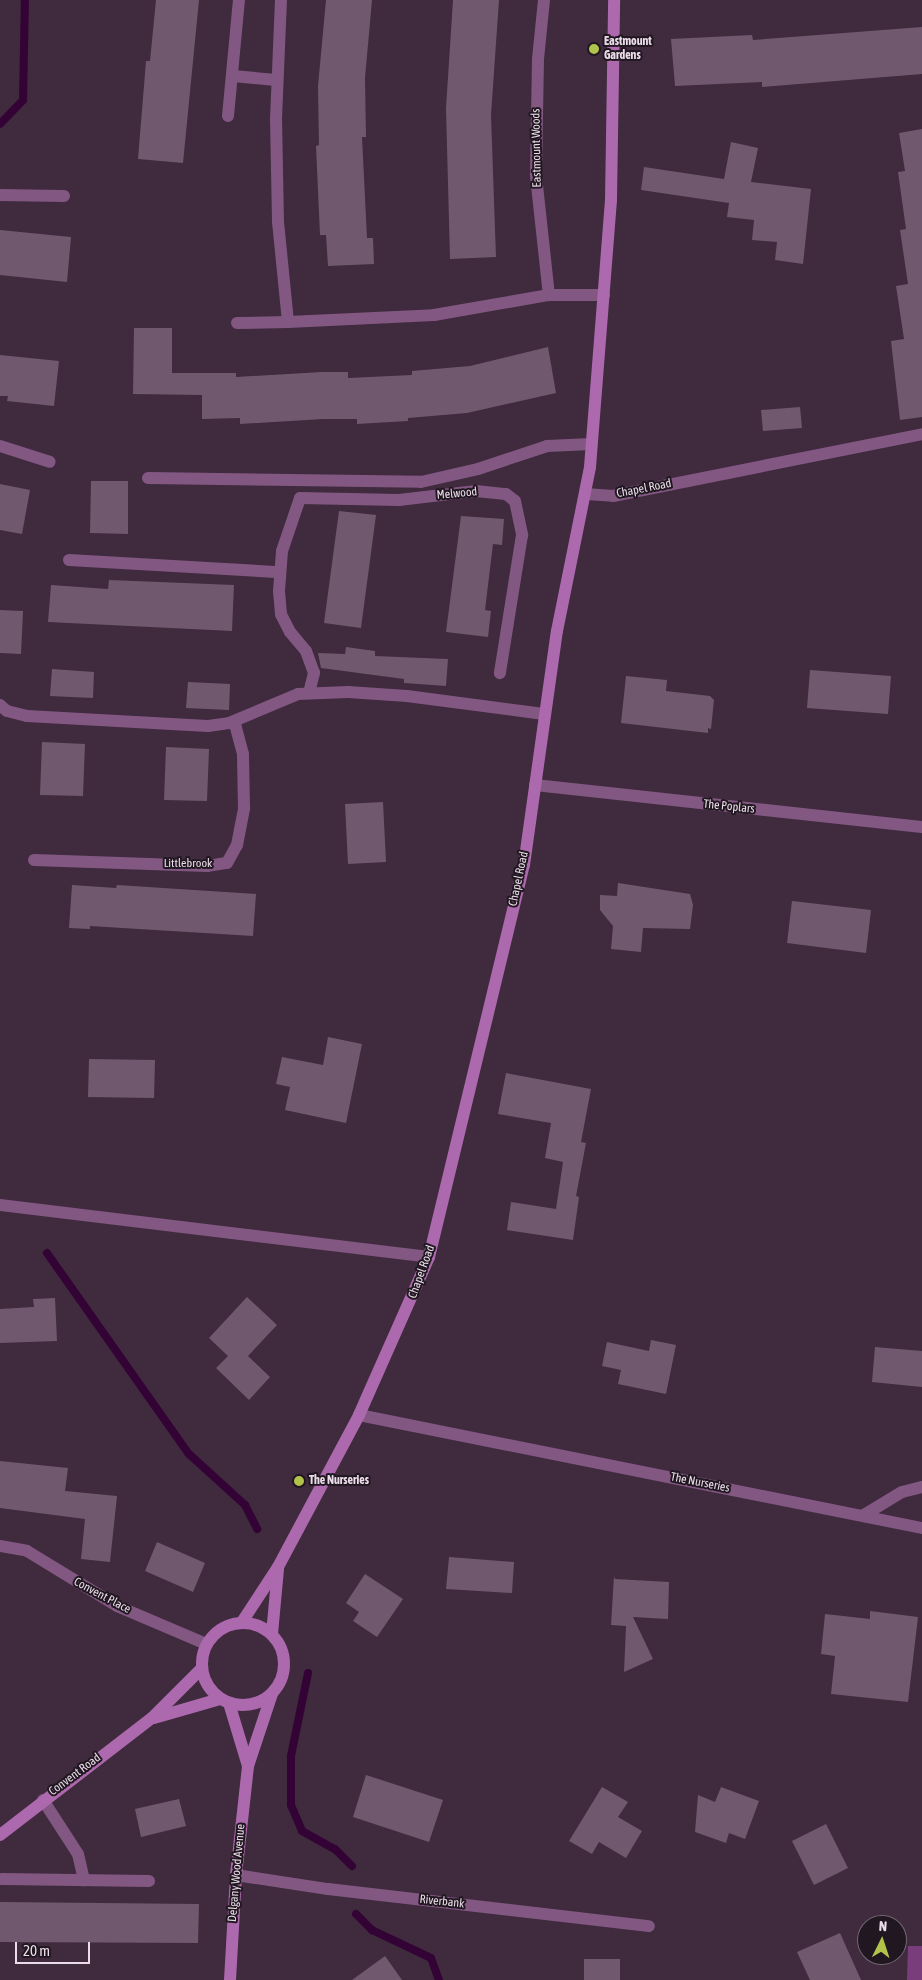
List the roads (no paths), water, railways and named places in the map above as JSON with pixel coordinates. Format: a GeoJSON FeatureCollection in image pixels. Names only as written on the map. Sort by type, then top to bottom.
{"type":"FeatureCollection","features":[{"type":"Feature","properties":{"kind":"street"},"geometry":{"type":"LineString","coordinates":[[228,116],[240,0]]}},
{"type":"Feature","properties":{"kind":"street"},"geometry":{"type":"LineString","coordinates":[[281,0],[276,80],[278,222],[288,322]]}},
{"type":"Feature","properties":{"kind":"street","name":"Eastmount Woods"},"geometry":{"type":"LineString","coordinates":[[544,0],[538,59],[536,176],[549,295]]}},
{"type":"Feature","properties":{"kind":"street"},"geometry":{"type":"LineString","coordinates":[[586,494],[604,295],[610,200],[614,0]]}},
{"type":"Feature","properties":{"kind":"street"},"geometry":{"type":"LineString","coordinates":[[233,76],[276,80]]}},
{"type":"Feature","properties":{"kind":"street"},"geometry":{"type":"LineString","coordinates":[[0,195],[64,196]]}},
{"type":"Feature","properties":{"kind":"street"},"geometry":{"type":"LineString","coordinates":[[237,322],[288,322],[434,315],[549,295],[604,295]]}},
{"type":"Feature","properties":{"kind":"street","name":"Chapel Road"},"geometry":{"type":"LineString","coordinates":[[242,1622],[278,1567],[359,1415],[430,1257],[524,864],[557,631],[586,494],[613,496],[922,434]]}},
{"type":"Feature","properties":{"kind":"street"},"geometry":{"type":"LineString","coordinates":[[148,478],[421,482],[478,469],[547,446],[591,444]]}},
{"type":"Feature","properties":{"kind":"street"},"geometry":{"type":"LineString","coordinates":[[0,446],[50,462]]}},
{"type":"Feature","properties":{"kind":"street","name":"Melwood"},"geometry":{"type":"LineString","coordinates":[[309,693],[314,672],[306,651],[290,632],[281,614],[280,572],[282,551],[300,498],[399,500],[476,491],[506,494],[515,501],[522,535],[500,673]]}},
{"type":"Feature","properties":{"kind":"street"},"geometry":{"type":"LineString","coordinates":[[70,560],[280,572]]}},
{"type":"Feature","properties":{"kind":"street"},"geometry":{"type":"LineString","coordinates":[[0,705],[7,711],[26,716],[208,726],[234,721],[274,702],[309,693],[407,696],[544,714]]}},
{"type":"Feature","properties":{"kind":"street","name":"Littlebrook"},"geometry":{"type":"LineString","coordinates":[[34,860],[207,866],[227,863],[237,845],[244,808],[243,754],[234,721]]}},
{"type":"Feature","properties":{"kind":"street","name":"The Poplars"},"geometry":{"type":"LineString","coordinates":[[535,785],[922,827]]}},
{"type":"Feature","properties":{"kind":"street"},"geometry":{"type":"LineString","coordinates":[[0,1205],[430,1257]]}},
{"type":"Feature","properties":{"kind":"street","name":"The Nurseries"},"geometry":{"type":"LineString","coordinates":[[359,1415],[922,1528]]}},
{"type":"Feature","properties":{"kind":"street"},"geometry":{"type":"LineString","coordinates":[[864,1515],[902,1492],[922,1487]]}},
{"type":"Feature","properties":{"kind":"street","name":"Convent Place"},"geometry":{"type":"LineString","coordinates":[[0,1546],[27,1551],[117,1606],[206,1644]]}},
{"type":"Feature","properties":{"kind":"street","name":"Chapel Road"},"geometry":{"type":"LineString","coordinates":[[272,1634],[278,1567]]}},
{"type":"Feature","properties":{"kind":"street"},"geometry":{"type":"LineString","coordinates":[[242,1622],[263,1628],[272,1634],[280,1645],[284,1670],[272,1694],[252,1704],[225,1701],[205,1680],[201,1669],[206,1644],[221,1628],[242,1622]]}},
{"type":"Feature","properties":{"kind":"street","name":"Convent Road"},"geometry":{"type":"LineString","coordinates":[[0,1835],[42,1800],[152,1718],[201,1669]]}},
{"type":"Feature","properties":{"kind":"street","name":"Delgany Wood Avenue"},"geometry":{"type":"LineString","coordinates":[[230,1980],[236,1875],[248,1766],[272,1694]]}},
{"type":"Feature","properties":{"kind":"street","name":"Delgany Wood Avenue"},"geometry":{"type":"LineString","coordinates":[[225,1701],[248,1766]]}},
{"type":"Feature","properties":{"kind":"street","name":"Convent Road"},"geometry":{"type":"LineString","coordinates":[[152,1718],[225,1701]]}},
{"type":"Feature","properties":{"kind":"street"},"geometry":{"type":"LineString","coordinates":[[42,1800],[78,1854],[84,1880]]}},
{"type":"Feature","properties":{"kind":"street","name":"Riverbank"},"geometry":{"type":"LineString","coordinates":[[236,1875],[328,1890],[649,1926]]}},
{"type":"Feature","properties":{"kind":"street"},"geometry":{"type":"LineString","coordinates":[[2,1879],[149,1881]]}},
{"type":"Feature","properties":{"kind":"waterway"},"geometry":{"type":"LineString","coordinates":[[0,124],[23,100],[25,0]]}},
{"type":"Feature","properties":{"kind":"waterway"},"geometry":{"type":"LineString","coordinates":[[47,1253],[189,1454],[245,1505],[257,1529]]}},
{"type":"Feature","properties":{"kind":"waterway"},"geometry":{"type":"LineString","coordinates":[[308,1673],[291,1756],[291,1805],[302,1831],[335,1849],[352,1866]]}},
{"type":"Feature","properties":{"kind":"waterway"},"geometry":{"type":"LineString","coordinates":[[356,1914],[372,1930],[431,1958],[439,1980]]}},
{"type":"Feature","properties":{"kind":"place","name":"Eastmount Gardens"},"geometry":{"type":"Point","coordinates":[594,49]}},
{"type":"Feature","properties":{"kind":"place","name":"The Nurseries"},"geometry":{"type":"Point","coordinates":[299,1481]}}]}
